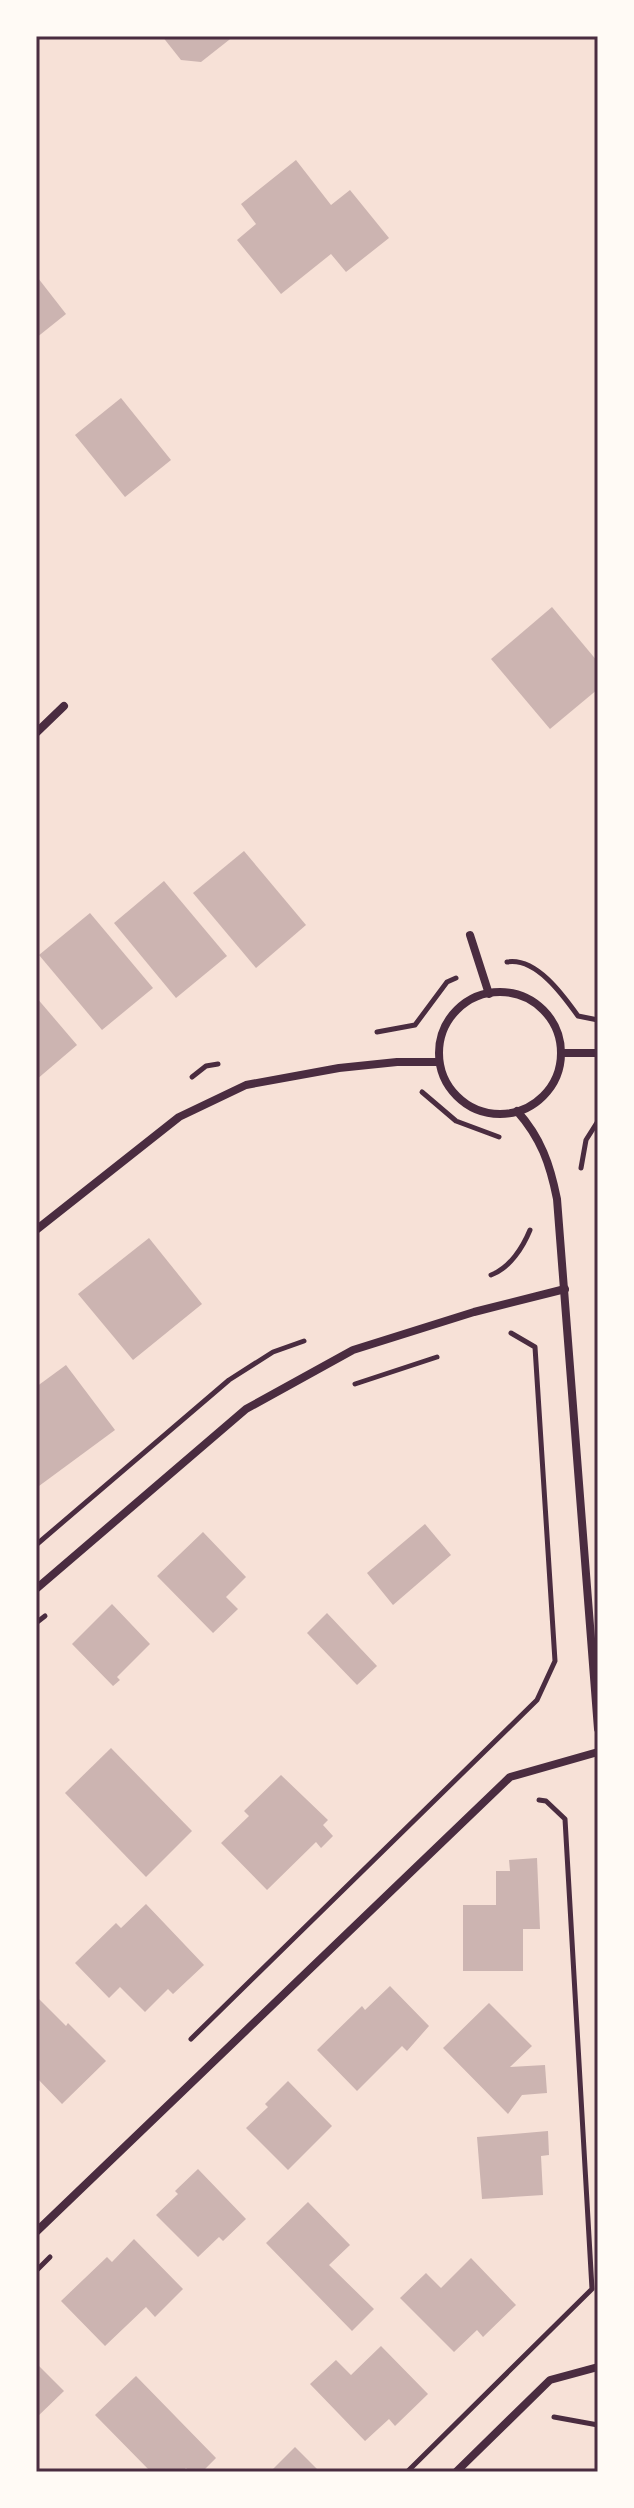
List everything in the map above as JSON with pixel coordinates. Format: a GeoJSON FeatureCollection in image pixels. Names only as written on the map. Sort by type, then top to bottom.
{"type":"FeatureCollection","features":[{"type":"Feature","properties":{"kind":"street"},"geometry":{"type":"LineString","coordinates":[[36,733],[64,706]]}},
{"type":"Feature","properties":{"kind":"street"},"geometry":{"type":"LineString","coordinates":[[470,935],[489,994]]}},
{"type":"Feature","properties":{"kind":"street"},"geometry":{"type":"LineString","coordinates":[[499,991],[535,1003],[549,1017],[561,1053],[549,1089],[535,1102],[517,1111],[497,1114],[477,1109],[459,1098],[446,1082],[439,1062],[439,1041],[447,1021],[460,1006],[478,995],[499,991]]}},
{"type":"Feature","properties":{"kind":"street"},"geometry":{"type":"LineString","coordinates":[[561,1053],[598,1053]]}},
{"type":"Feature","properties":{"kind":"street"},"geometry":{"type":"LineString","coordinates":[[36,1230],[179,1117],[246,1085],[339,1068],[397,1062],[439,1062]]}},
{"type":"Feature","properties":{"kind":"street"},"geometry":{"type":"LineString","coordinates":[[517,1111],[539,1139],[551,1170],[557,1199],[598,1729]]}},
{"type":"Feature","properties":{"kind":"street"},"geometry":{"type":"LineString","coordinates":[[36,1589],[246,1409],[353,1350],[474,1312],[565,1289]]}},
{"type":"Feature","properties":{"kind":"street"},"geometry":{"type":"LineString","coordinates":[[36,2232],[510,1777],[598,1752]]}},
{"type":"Feature","properties":{"kind":"street"},"geometry":{"type":"LineString","coordinates":[[456,2472],[550,2380],[598,2367]]}},
{"type":"Feature","properties":{"kind":"path"},"geometry":{"type":"LineString","coordinates":[[420,1090],[456,1121],[503,1139]]}},
{"type":"Feature","properties":{"kind":"path"},"geometry":{"type":"LineString","coordinates":[[484,1277],[499,1272],[523,1246],[531,1228]]}},
{"type":"Feature","properties":{"kind":"path"},"geometry":{"type":"LineString","coordinates":[[184,2046],[537,1700],[555,1661],[535,1347],[512,1332],[497,1337]]}},
{"type":"Feature","properties":{"kind":"path"},"geometry":{"type":"LineString","coordinates":[[36,1545],[229,1380],[273,1352],[318,1336]]}},
{"type":"Feature","properties":{"kind":"path"},"geometry":{"type":"LineString","coordinates":[[349,1386],[438,1357]]}},
{"type":"Feature","properties":{"kind":"path"},"geometry":{"type":"LineString","coordinates":[[36,1623],[48,1613]]}},
{"type":"Feature","properties":{"kind":"path"},"geometry":{"type":"LineString","coordinates":[[407,2472],[592,2289],[565,1819],[546,1801],[530,1800]]}},
{"type":"Feature","properties":{"kind":"path"},"geometry":{"type":"LineString","coordinates":[[36,2271],[59,2248]]}},
{"type":"Feature","properties":{"kind":"path"},"geometry":{"type":"LineString","coordinates":[[549,2416],[598,2425]]}},
{"type":"Feature","properties":{"kind":"building"},"geometry":{"type":"Polygon","coordinates":[[[162,36],[234,36],[201,62],[181,60],[162,36]]]}},
{"type":"Feature","properties":{"kind":"building"},"geometry":{"type":"Polygon","coordinates":[[[296,160],[331,205],[350,190],[389,238],[346,272],[331,254],[281,294],[237,240],[256,224],[241,204],[296,160]]]}},
{"type":"Feature","properties":{"kind":"building"},"geometry":{"type":"Polygon","coordinates":[[[38,278],[66,314],[36,338],[36,280],[38,278]]]}},
{"type":"Feature","properties":{"kind":"building"},"geometry":{"type":"Polygon","coordinates":[[[121,398],[171,460],[125,497],[75,435],[121,398]]]}},
{"type":"Feature","properties":{"kind":"building"},"geometry":{"type":"Polygon","coordinates":[[[552,607],[598,662],[598,689],[550,729],[491,659],[552,607]]]}},
{"type":"Feature","properties":{"kind":"building"},"geometry":{"type":"Polygon","coordinates":[[[244,851],[306,925],[256,968],[193,893],[244,851]]]}},
{"type":"Feature","properties":{"kind":"building"},"geometry":{"type":"Polygon","coordinates":[[[164,881],[227,956],[176,998],[114,923],[164,881]]]}},
{"type":"Feature","properties":{"kind":"building"},"geometry":{"type":"Polygon","coordinates":[[[90,913],[153,988],[102,1030],[39,955],[90,913]]]}},
{"type":"Feature","properties":{"kind":"building"},"geometry":{"type":"Polygon","coordinates":[[[36,997],[77,1045],[36,1080],[36,997]]]}},
{"type":"Feature","properties":{"kind":"building"},"geometry":{"type":"Polygon","coordinates":[[[149,1238],[202,1304],[133,1360],[78,1294],[149,1238]]]}},
{"type":"Feature","properties":{"kind":"building"},"geometry":{"type":"Polygon","coordinates":[[[66,1365],[115,1430],[39,1486],[36,1482],[36,1387],[66,1365]]]}},
{"type":"Feature","properties":{"kind":"building"},"geometry":{"type":"Polygon","coordinates":[[[425,1524],[451,1555],[393,1605],[367,1573],[425,1524]]]}},
{"type":"Feature","properties":{"kind":"building"},"geometry":{"type":"Polygon","coordinates":[[[203,1532],[246,1577],[226,1597],[238,1609],[213,1633],[157,1576],[203,1532]]]}},
{"type":"Feature","properties":{"kind":"building"},"geometry":{"type":"Polygon","coordinates":[[[112,1604],[150,1644],[117,1677],[120,1680],[113,1686],[72,1644],[112,1604]]]}},
{"type":"Feature","properties":{"kind":"building"},"geometry":{"type":"Polygon","coordinates":[[[327,1613],[377,1666],[357,1685],[307,1633],[327,1613]]]}},
{"type":"Feature","properties":{"kind":"building"},"geometry":{"type":"Polygon","coordinates":[[[111,1748],[192,1831],[146,1877],[65,1793],[111,1748]]]}},
{"type":"Feature","properties":{"kind":"building"},"geometry":{"type":"Polygon","coordinates":[[[281,1775],[328,1820],[323,1825],[333,1836],[321,1848],[316,1842],[267,1890],[221,1843],[249,1816],[244,1811],[281,1775]]]}},
{"type":"Feature","properties":{"kind":"building"},"geometry":{"type":"Polygon","coordinates":[[[537,1858],[540,1929],[523,1929],[523,1971],[463,1971],[463,1905],[496,1905],[496,1871],[510,1871],[509,1860],[537,1858]]]}},
{"type":"Feature","properties":{"kind":"building"},"geometry":{"type":"Polygon","coordinates":[[[146,1904],[204,1965],[173,1994],[168,1989],[145,2012],[120,1987],[109,1998],[75,1963],[116,1923],[121,1928],[146,1904]]]}},
{"type":"Feature","properties":{"kind":"building"},"geometry":{"type":"Polygon","coordinates":[[[390,1986],[429,2026],[407,2051],[402,2046],[357,2091],[317,2050],[362,2006],[365,2010],[390,1986]]]}},
{"type":"Feature","properties":{"kind":"building"},"geometry":{"type":"Polygon","coordinates":[[[36,1996],[106,2061],[62,2104],[36,2077],[36,1996]]]}},
{"type":"Feature","properties":{"kind":"building"},"geometry":{"type":"Polygon","coordinates":[[[489,2003],[532,2046],[510,2067],[545,2065],[547,2093],[522,2095],[508,2114],[443,2048],[489,2003]]]}},
{"type":"Feature","properties":{"kind":"building"},"geometry":{"type":"Polygon","coordinates":[[[288,2081],[332,2126],[288,2170],[246,2128],[268,2107],[265,2104],[288,2081]]]}},
{"type":"Feature","properties":{"kind":"building"},"geometry":{"type":"Polygon","coordinates":[[[548,2131],[549,2155],[541,2156],[543,2195],[482,2199],[477,2137],[548,2131]]]}},
{"type":"Feature","properties":{"kind":"building"},"geometry":{"type":"Polygon","coordinates":[[[198,2169],[246,2219],[223,2241],[219,2237],[198,2257],[156,2215],[198,2169]]]}},
{"type":"Feature","properties":{"kind":"building"},"geometry":{"type":"Polygon","coordinates":[[[308,2202],[350,2245],[329,2265],[374,2309],[352,2331],[266,2243],[308,2202]]]}},
{"type":"Feature","properties":{"kind":"building"},"geometry":{"type":"Polygon","coordinates":[[[134,2239],[183,2289],[155,2317],[146,2307],[105,2346],[61,2301],[107,2257],[112,2262],[134,2239]]]}},
{"type":"Feature","properties":{"kind":"building"},"geometry":{"type":"Polygon","coordinates":[[[471,2258],[516,2305],[483,2337],[477,2330],[454,2352],[400,2298],[426,2273],[441,2288],[471,2258]]]}},
{"type":"Feature","properties":{"kind":"building"},"geometry":{"type":"Polygon","coordinates":[[[381,2346],[428,2394],[395,2426],[389,2419],[365,2441],[310,2384],[336,2360],[351,2375],[381,2346]]]}},
{"type":"Feature","properties":{"kind":"building"},"geometry":{"type":"Polygon","coordinates":[[[36,2363],[64,2391],[36,2418],[36,2363]]]}},
{"type":"Feature","properties":{"kind":"building"},"geometry":{"type":"Polygon","coordinates":[[[136,2376],[216,2458],[202,2472],[190,2472],[186,2468],[182,2472],[151,2472],[95,2415],[136,2376]]]}},
{"type":"Feature","properties":{"kind":"building"},"geometry":{"type":"Polygon","coordinates":[[[295,2447],[320,2472],[270,2472],[295,2447]]]}}]}
